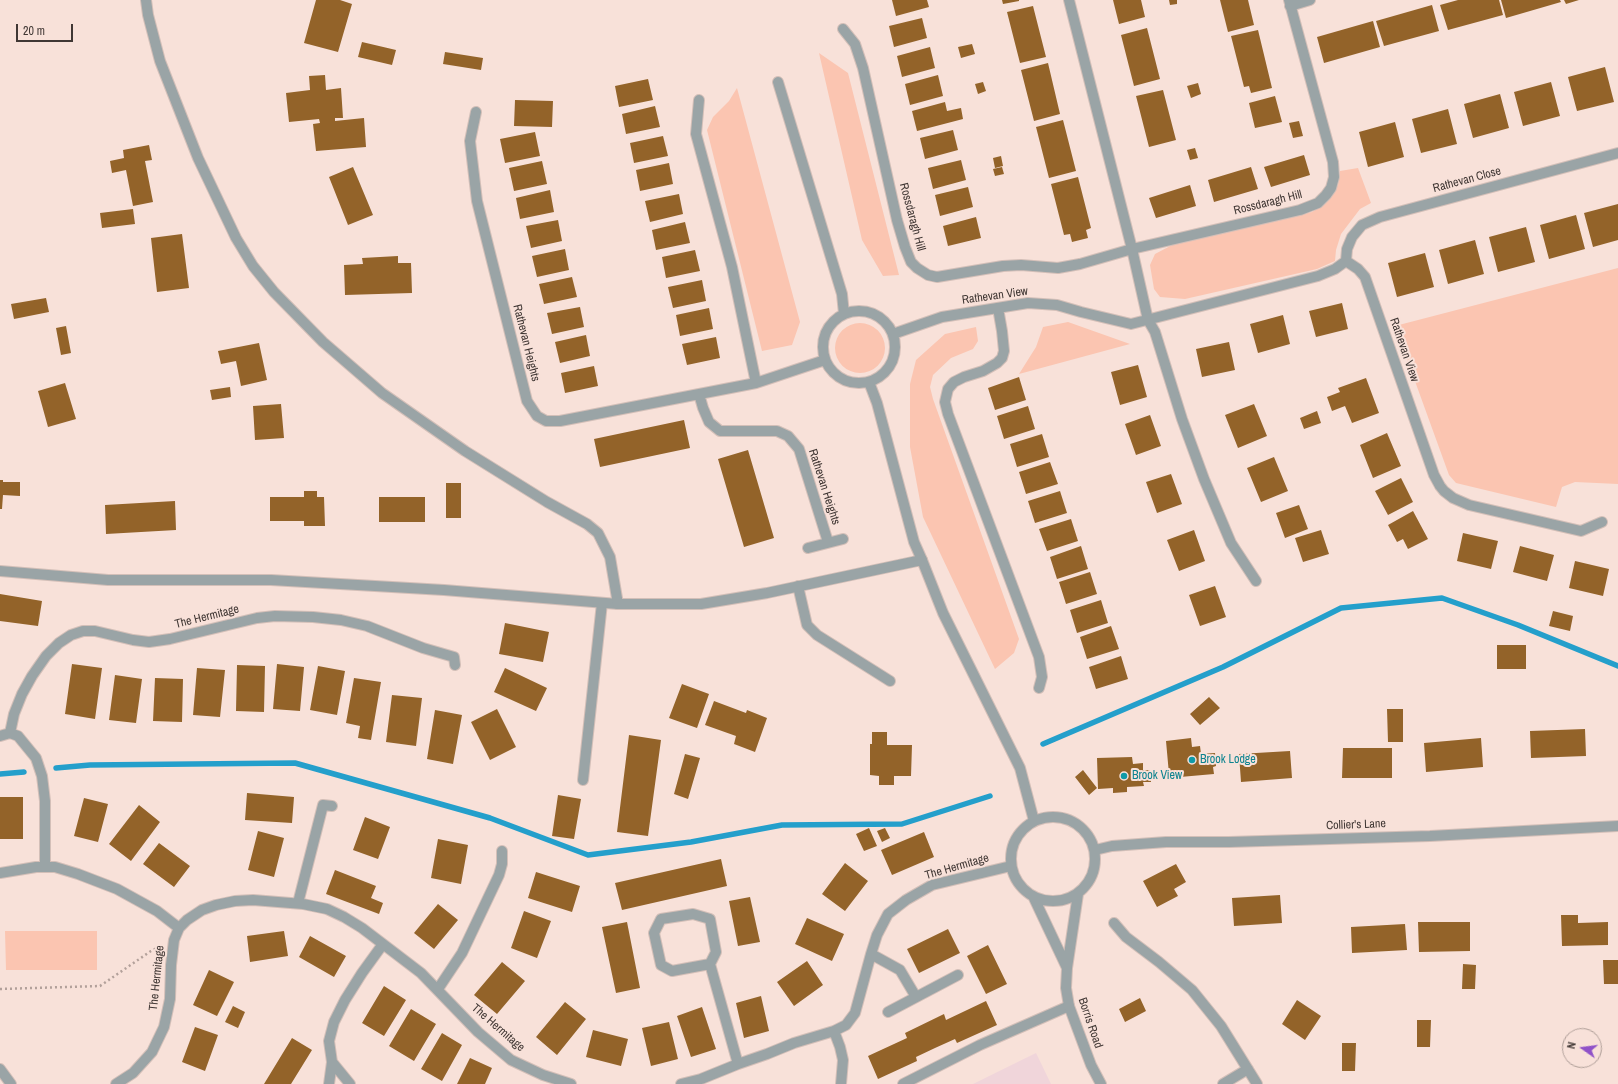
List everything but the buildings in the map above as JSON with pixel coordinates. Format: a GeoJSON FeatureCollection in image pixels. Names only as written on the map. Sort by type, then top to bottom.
{"type":"FeatureCollection","features":[{"type":"Feature","properties":{"kind":"street"},"geometry":{"type":"LineString","coordinates":[[146,0],[148,15],[160,61],[198,158],[236,238],[253,266],[274,292],[324,342],[382,393],[465,451],[547,502],[587,524],[598,533],[610,556],[618,604]]}},
{"type":"Feature","properties":{"kind":"street"},"geometry":{"type":"LineString","coordinates":[[1068,0],[1132,249],[1148,320],[1155,332],[1182,419],[1204,479],[1231,542],[1256,581]]}},
{"type":"Feature","properties":{"kind":"street"},"geometry":{"type":"LineString","coordinates":[[1290,3],[1310,0]]}},
{"type":"Feature","properties":{"kind":"street","name":"Rossdaragh Hill"},"geometry":{"type":"LineString","coordinates":[[843,30],[855,44],[864,68],[897,220],[905,248],[911,262],[917,268],[928,275],[937,277],[1003,266],[1022,265],[1058,268],[1080,264],[1132,249],[1300,210],[1318,203],[1331,188],[1334,177],[1333,162],[1290,3]]}},
{"type":"Feature","properties":{"kind":"street"},"geometry":{"type":"LineString","coordinates":[[778,82],[842,294],[844,314]]}},
{"type":"Feature","properties":{"kind":"street"},"geometry":{"type":"LineString","coordinates":[[699,100],[696,134],[732,267],[756,383]]}},
{"type":"Feature","properties":{"kind":"street","name":"Rathevan Heights"},"geometry":{"type":"LineString","coordinates":[[476,112],[470,141],[477,201],[528,401],[537,416],[546,421],[560,421],[756,383],[825,360]]}},
{"type":"Feature","properties":{"kind":"street","name":"Rathevan Close"},"geometry":{"type":"LineString","coordinates":[[1346,261],[1352,237],[1362,225],[1380,217],[1618,153]]}},
{"type":"Feature","properties":{"kind":"street","name":"Rathevan View"},"geometry":{"type":"LineString","coordinates":[[893,334],[942,317],[1028,303],[1057,305],[1131,324],[1318,276],[1335,269],[1346,261],[1358,269],[1365,277],[1434,475],[1444,491],[1453,498],[1469,505],[1581,531],[1602,522]]}},
{"type":"Feature","properties":{"kind":"street"},"geometry":{"type":"LineString","coordinates":[[998,308],[1004,351],[1002,358],[997,363],[983,371],[954,382],[948,389],[945,402],[948,414],[1039,657],[1042,677],[1039,688]]}},
{"type":"Feature","properties":{"kind":"street"},"geometry":{"type":"LineString","coordinates":[[855,311],[867,312],[878,316],[887,324],[893,334],[895,346],[894,357],[890,367],[882,376],[862,384],[850,383],[839,378],[830,370],[825,360],[823,344],[828,328],[835,320],[844,314],[855,311]]}},
{"type":"Feature","properties":{"kind":"street"},"geometry":{"type":"LineString","coordinates":[[869,382],[877,403],[914,542],[943,613],[1020,768],[1034,821]]}},
{"type":"Feature","properties":{"kind":"street","name":"Rathevan Heights"},"geometry":{"type":"LineString","coordinates":[[699,394],[709,422],[720,431],[777,431],[788,436],[798,449],[828,542]]}},
{"type":"Feature","properties":{"kind":"street","name":"Rathevan Heights"},"geometry":{"type":"LineString","coordinates":[[808,548],[843,539]]}},
{"type":"Feature","properties":{"kind":"street"},"geometry":{"type":"LineString","coordinates":[[0,571],[108,580],[287,581],[444,590],[618,604],[701,604],[798,586],[922,560]]}},
{"type":"Feature","properties":{"kind":"street"},"geometry":{"type":"LineString","coordinates":[[798,586],[806,625],[817,636],[890,681]]}},
{"type":"Feature","properties":{"kind":"street"},"geometry":{"type":"LineString","coordinates":[[583,780],[602,603]]}},
{"type":"Feature","properties":{"kind":"street","name":"The Hermitage"},"geometry":{"type":"LineString","coordinates":[[45,867],[45,801],[42,776],[36,758],[18,736],[5,734],[22,694],[32,676],[46,656],[59,643],[71,635],[82,631],[95,631],[133,640],[149,642],[170,639],[257,618],[276,616],[313,617],[341,620],[367,626],[423,648],[454,657],[455,665]]}},
{"type":"Feature","properties":{"kind":"street"},"geometry":{"type":"LineString","coordinates":[[298,903],[323,805],[332,806]]}},
{"type":"Feature","properties":{"kind":"street"},"geometry":{"type":"LineString","coordinates":[[1054,816],[1068,819],[1076,823],[1089,835],[1095,850],[1096,862],[1092,877],[1078,894],[1069,898],[1055,901],[1044,900],[1033,896],[1018,883],[1011,866],[1011,854],[1014,840],[1021,831],[1034,821],[1040,818],[1054,816]]}},
{"type":"Feature","properties":{"kind":"street","name":"Collier's Lane"},"geometry":{"type":"LineString","coordinates":[[1095,850],[1112,846],[1166,842],[1229,842],[1423,836],[1618,826]]}},
{"type":"Feature","properties":{"kind":"street"},"geometry":{"type":"LineString","coordinates":[[438,989],[462,954],[499,875],[502,864],[502,851]]}},
{"type":"Feature","properties":{"kind":"street"},"geometry":{"type":"LineString","coordinates":[[0,873],[36,866],[55,867],[78,874],[117,889],[157,911],[179,928]]}},
{"type":"Feature","properties":{"kind":"street","name":"The Hermitage"},"geometry":{"type":"LineString","coordinates":[[681,1084],[701,1079],[794,1043],[834,1031],[846,1025],[855,1014],[877,935],[888,914],[906,900],[932,885],[1011,866]]}},
{"type":"Feature","properties":{"kind":"street","name":"Borris Road"},"geometry":{"type":"LineString","coordinates":[[1078,894],[1067,968],[1066,988],[1069,1006],[1101,1084]]}},
{"type":"Feature","properties":{"kind":"street","name":"Borris Road"},"geometry":{"type":"LineString","coordinates":[[1033,896],[1067,968]]}},
{"type":"Feature","properties":{"kind":"street","name":"The Hermitage"},"geometry":{"type":"LineString","coordinates":[[116,1084],[133,1073],[152,1052],[164,1027],[170,999],[171,965],[174,940],[179,928],[187,920],[202,910],[216,905],[235,901],[275,901],[298,903],[327,909],[362,928],[421,973],[478,1032],[511,1060],[543,1075],[571,1084]]}},
{"type":"Feature","properties":{"kind":"street"},"geometry":{"type":"LineString","coordinates":[[710,964],[672,971],[661,965],[654,933],[661,919],[693,914],[710,918],[716,952],[710,964],[738,1064]]}},
{"type":"Feature","properties":{"kind":"street"},"geometry":{"type":"LineString","coordinates":[[1114,923],[1126,937],[1192,990],[1221,1026],[1257,1084]]}},
{"type":"Feature","properties":{"kind":"street"},"geometry":{"type":"LineString","coordinates":[[329,1084],[332,1062],[329,1041],[334,1022],[358,980],[383,944]]}},
{"type":"Feature","properties":{"kind":"street"},"geometry":{"type":"LineString","coordinates":[[871,954],[900,970],[916,997]]}},
{"type":"Feature","properties":{"kind":"street"},"geometry":{"type":"LineString","coordinates":[[888,1012],[958,975]]}},
{"type":"Feature","properties":{"kind":"street"},"geometry":{"type":"LineString","coordinates":[[903,1084],[980,1045],[1069,1006]]}},
{"type":"Feature","properties":{"kind":"street"},"geometry":{"type":"LineString","coordinates":[[834,1031],[843,1060],[841,1084]]}},
{"type":"Feature","properties":{"kind":"street"},"geometry":{"type":"LineString","coordinates":[[332,1062],[350,1084]]}},
{"type":"Feature","properties":{"kind":"street"},"geometry":{"type":"LineString","coordinates":[[0,1069],[11,1084]]}},
{"type":"Feature","properties":{"kind":"street"},"geometry":{"type":"LineString","coordinates":[[1223,1084],[1248,1069]]}},
{"type":"Feature","properties":{"kind":"path"},"geometry":{"type":"LineString","coordinates":[[0,989],[100,986],[151,951],[174,940]]}},
{"type":"Feature","properties":{"kind":"shaded area"},"geometry":{"type":"Polygon","coordinates":[[[819,53],[848,73],[899,275],[883,276],[862,240],[819,53]]]}},
{"type":"Feature","properties":{"kind":"shaded area"},"geometry":{"type":"Polygon","coordinates":[[[737,88],[800,322],[792,345],[762,351],[707,130],[713,117],[729,101],[737,88]]]}},
{"type":"Feature","properties":{"kind":"shaded area"},"geometry":{"type":"Polygon","coordinates":[[[1358,168],[1371,203],[1360,209],[1341,234],[1336,250],[1335,261],[1317,269],[1185,299],[1160,297],[1154,289],[1150,265],[1155,254],[1174,244],[1312,212],[1331,196],[1338,185],[1340,171],[1358,168]]]}},
{"type":"Feature","properties":{"kind":"shaded area"},"geometry":{"type":"Polygon","coordinates":[[[1618,268],[1618,484],[1575,482],[1562,487],[1556,507],[1456,483],[1449,475],[1395,326],[1618,268]]]}},
{"type":"Feature","properties":{"kind":"shaded area"},"geometry":{"type":"Polygon","coordinates":[[[1068,322],[1130,344],[1019,374],[1036,347],[1043,327],[1068,322]]]}},
{"type":"Feature","properties":{"kind":"shaded area"},"geometry":{"type":"Polygon","coordinates":[[[860,323],[870,325],[878,330],[883,338],[885,348],[883,358],[878,366],[870,371],[860,373],[850,371],[842,366],[837,358],[835,348],[837,338],[842,330],[850,325],[860,323]]]}},
{"type":"Feature","properties":{"kind":"shaded area"},"geometry":{"type":"Polygon","coordinates":[[[976,327],[978,341],[973,349],[951,358],[933,375],[930,387],[1019,639],[1014,653],[995,669],[923,517],[910,447],[910,384],[916,360],[945,334],[976,327]]]}},
{"type":"Feature","properties":{"kind":"shaded area"},"geometry":{"type":"Polygon","coordinates":[[[5,931],[97,931],[97,970],[6,970],[5,931]]]}},
{"type":"Feature","properties":{"kind":"shaded area"},"geometry":{"type":"Polygon","coordinates":[[[1036,1053],[1051,1084],[973,1084],[1036,1053]]]}},
{"type":"Feature","properties":{"kind":"waterway"},"geometry":{"type":"LineString","coordinates":[[1043,744],[1223,667],[1341,608],[1442,598],[1518,625],[1618,666]]}},
{"type":"Feature","properties":{"kind":"waterway"},"geometry":{"type":"LineString","coordinates":[[56,768],[90,765],[295,763],[490,818],[588,855],[691,842],[782,825],[902,824],[990,796]]}},
{"type":"Feature","properties":{"kind":"waterway"},"geometry":{"type":"LineString","coordinates":[[0,774],[24,772]]}},
{"type":"Feature","properties":{"kind":"place","name":"Brook Lodge"},"geometry":{"type":"Point","coordinates":[1192,760]}},
{"type":"Feature","properties":{"kind":"place","name":"Brook View"},"geometry":{"type":"Point","coordinates":[1124,776]}}]}
